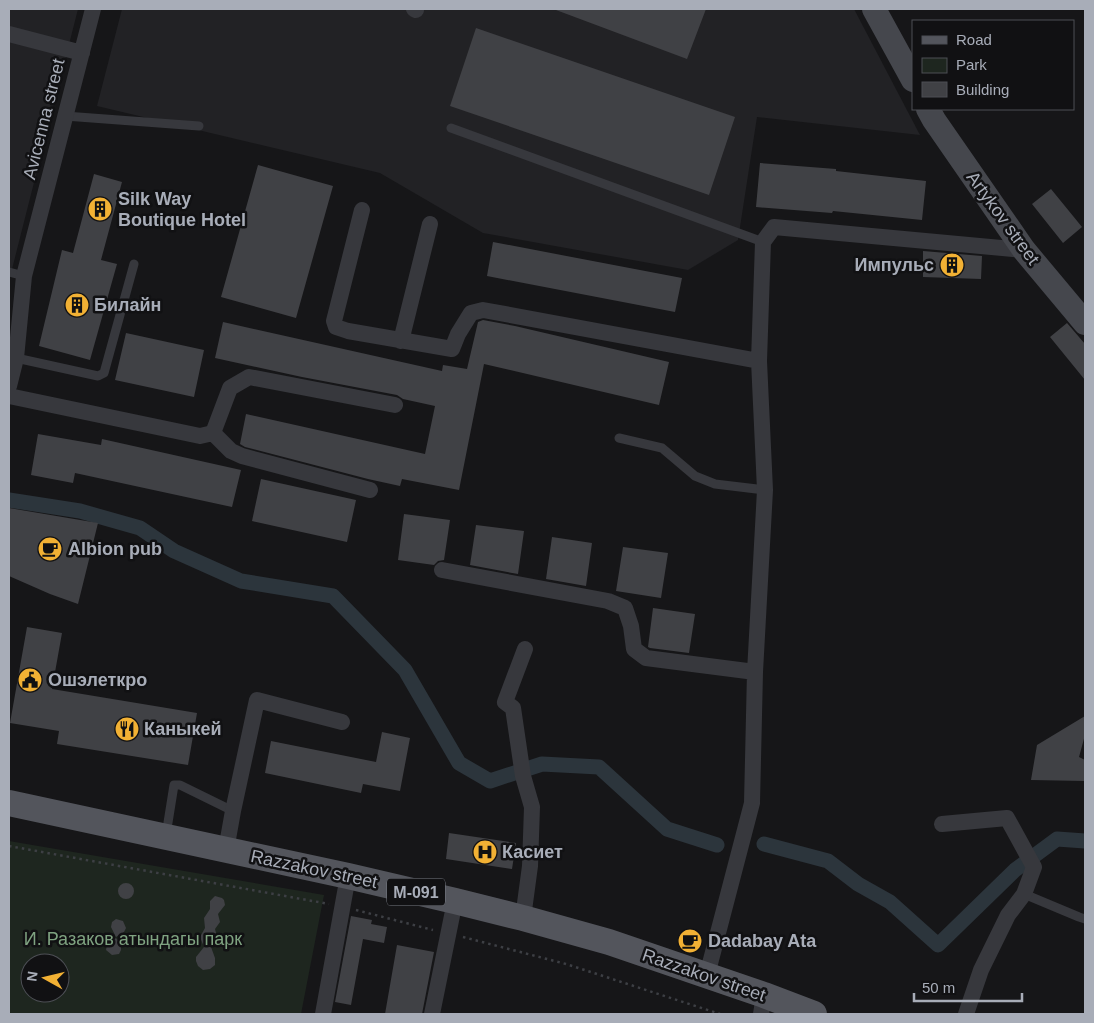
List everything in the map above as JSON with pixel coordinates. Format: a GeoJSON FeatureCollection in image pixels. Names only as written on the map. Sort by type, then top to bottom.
{"type":"FeatureCollection","features":[{"type":"Feature","properties":{"kind":"main road"},"geometry":{"type":"LineString","coordinates":[[874,9],[912,78]]}},
{"type":"Feature","properties":{"kind":"main road","name":"Artykov street"},"geometry":{"type":"LineString","coordinates":[[929,110],[1024,250],[1085,323]]}},
{"type":"Feature","properties":{"kind":"main road","name":"Razzakov street"},"geometry":{"type":"LineString","coordinates":[[9,803],[348,876],[523,918],[609,942],[707,975],[762,1004],[814,1014]]}},
{"type":"Feature","properties":{"kind":"street","name":"Avicenna street"},"geometry":{"type":"LineString","coordinates":[[9,386],[16,358],[17,274],[65,116],[93,9]]}},
{"type":"Feature","properties":{"kind":"street"},"geometry":{"type":"LineString","coordinates":[[9,34],[82,53]]}},
{"type":"Feature","properties":{"kind":"street"},"geometry":{"type":"LineString","coordinates":[[362,210],[334,321],[336,327],[348,331],[452,349],[458,334],[471,313],[484,310],[759,361]]}},
{"type":"Feature","properties":{"kind":"street"},"geometry":{"type":"LineString","coordinates":[[401,341],[430,224]]}},
{"type":"Feature","properties":{"kind":"street"},"geometry":{"type":"LineString","coordinates":[[707,975],[752,803],[755,672],[765,490],[759,361],[763,242],[774,227],[1024,250]]}},
{"type":"Feature","properties":{"kind":"street"},"geometry":{"type":"LineString","coordinates":[[213,433],[230,388],[249,376],[395,405]]}},
{"type":"Feature","properties":{"kind":"street"},"geometry":{"type":"LineString","coordinates":[[9,396],[200,436],[213,433]]}},
{"type":"Feature","properties":{"kind":"street"},"geometry":{"type":"LineString","coordinates":[[213,433],[231,451],[242,456],[370,490]]}},
{"type":"Feature","properties":{"kind":"street"},"geometry":{"type":"LineString","coordinates":[[442,570],[608,601],[626,608],[634,648],[646,658],[755,672]]}},
{"type":"Feature","properties":{"kind":"street"},"geometry":{"type":"LineString","coordinates":[[523,918],[530,866],[532,808],[522,769],[513,708],[505,702],[525,649]]}},
{"type":"Feature","properties":{"kind":"street"},"geometry":{"type":"LineString","coordinates":[[226,850],[258,700],[342,722]]}},
{"type":"Feature","properties":{"kind":"street"},"geometry":{"type":"LineString","coordinates":[[942,824],[1007,818],[1034,867],[1024,894],[1008,915],[981,970],[966,1014]]}},
{"type":"Feature","properties":{"kind":"street"},"geometry":{"type":"LineString","coordinates":[[322,1014],[348,876]]}},
{"type":"Feature","properties":{"kind":"street"},"geometry":{"type":"LineString","coordinates":[[432,1014],[455,901]]}},
{"type":"Feature","properties":{"kind":"lane"},"geometry":{"type":"LineString","coordinates":[[65,116],[199,126]]}},
{"type":"Feature","properties":{"kind":"lane"},"geometry":{"type":"LineString","coordinates":[[451,128],[763,242]]}},
{"type":"Feature","properties":{"kind":"lane"},"geometry":{"type":"LineString","coordinates":[[16,358],[98,376],[104,373],[134,264]]}},
{"type":"Feature","properties":{"kind":"lane"},"geometry":{"type":"LineString","coordinates":[[619,438],[662,448],[695,476],[715,484],[765,490]]}},
{"type":"Feature","properties":{"kind":"lane"},"geometry":{"type":"LineString","coordinates":[[165,838],[174,784],[180,785],[233,811]]}},
{"type":"Feature","properties":{"kind":"lane"},"geometry":{"type":"LineString","coordinates":[[1024,894],[1085,919]]}},
{"type":"Feature","properties":{"kind":"path"},"geometry":{"type":"LineString","coordinates":[[9,846],[343,906],[566,964],[720,1014]]}},
{"type":"Feature","properties":{"kind":"shaded area"},"geometry":{"type":"Polygon","coordinates":[[[9,9],[78,9],[9,281],[9,9]]]}},
{"type":"Feature","properties":{"kind":"shaded area"},"geometry":{"type":"Polygon","coordinates":[[[122,9],[854,9],[920,135],[757,117],[738,240],[688,270],[483,233],[380,173],[97,106],[122,9]]]}},
{"type":"Feature","properties":{"kind":"green space","name":"И. Разаков атындагы парк"},"geometry":{"type":"Polygon","coordinates":[[[9,841],[324,895],[301,1014],[9,1014],[9,841]]]}},
{"type":"Feature","properties":{"kind":"building"},"geometry":{"type":"Polygon","coordinates":[[[556,9],[706,9],[687,59],[556,9]]]}},
{"type":"Feature","properties":{"kind":"building"},"geometry":{"type":"Polygon","coordinates":[[[476,28],[735,117],[709,195],[450,106],[476,28]]]}},
{"type":"Feature","properties":{"kind":"building"},"geometry":{"type":"Polygon","coordinates":[[[760,163],[836,169],[836,171],[926,181],[922,220],[833,211],[832,213],[756,207],[760,163]]]}},
{"type":"Feature","properties":{"kind":"building"},"geometry":{"type":"Polygon","coordinates":[[[258,165],[333,186],[296,318],[221,297],[258,165]]]}},
{"type":"Feature","properties":{"kind":"building","name":"Билайн"},"geometry":{"type":"Polygon","coordinates":[[[94,174],[122,182],[101,260],[117,264],[90,360],[39,346],[62,250],[73,253],[94,174]]]}},
{"type":"Feature","properties":{"kind":"building"},"geometry":{"type":"Polygon","coordinates":[[[1051,189],[1082,227],[1063,243],[1032,204],[1051,189]]]}},
{"type":"Feature","properties":{"kind":"building"},"geometry":{"type":"Polygon","coordinates":[[[493,242],[682,278],[675,312],[487,276],[493,242]]]}},
{"type":"Feature","properties":{"kind":"building","name":"Импульс"},"geometry":{"type":"Polygon","coordinates":[[[923,251],[982,256],[981,279],[923,277],[923,251]]]}},
{"type":"Feature","properties":{"kind":"building"},"geometry":{"type":"Polygon","coordinates":[[[483,320],[669,362],[659,405],[484,364],[459,490],[402,479],[400,486],[245,447],[240,444],[246,414],[425,454],[435,406],[403,399],[397,395],[215,358],[223,322],[442,371],[443,365],[467,369],[478,322],[483,320]]]}},
{"type":"Feature","properties":{"kind":"building"},"geometry":{"type":"Polygon","coordinates":[[[1067,323],[1085,344],[1085,380],[1050,337],[1067,323]]]}},
{"type":"Feature","properties":{"kind":"building"},"geometry":{"type":"Polygon","coordinates":[[[126,333],[204,350],[194,397],[115,380],[126,333]]]}},
{"type":"Feature","properties":{"kind":"building"},"geometry":{"type":"Polygon","coordinates":[[[38,434],[101,445],[102,439],[241,470],[232,507],[75,473],[73,483],[31,475],[38,434]]]}},
{"type":"Feature","properties":{"kind":"building"},"geometry":{"type":"Polygon","coordinates":[[[261,479],[356,500],[347,542],[252,521],[261,479]]]}},
{"type":"Feature","properties":{"kind":"building","name":"Albion pub"},"geometry":{"type":"Polygon","coordinates":[[[9,508],[98,523],[78,604],[9,576],[9,508]]]}},
{"type":"Feature","properties":{"kind":"building"},"geometry":{"type":"Polygon","coordinates":[[[404,514],[450,520],[444,560],[438,561],[434,565],[398,560],[404,514]]]}},
{"type":"Feature","properties":{"kind":"building"},"geometry":{"type":"Polygon","coordinates":[[[476,525],[524,531],[518,574],[470,565],[476,525]]]}},
{"type":"Feature","properties":{"kind":"building"},"geometry":{"type":"Polygon","coordinates":[[[552,537],[592,543],[586,586],[546,579],[552,537]]]}},
{"type":"Feature","properties":{"kind":"building"},"geometry":{"type":"Polygon","coordinates":[[[623,547],[668,553],[661,598],[616,591],[623,547]]]}},
{"type":"Feature","properties":{"kind":"building"},"geometry":{"type":"Polygon","coordinates":[[[653,608],[695,614],[689,653],[648,647],[653,608]]]}},
{"type":"Feature","properties":{"kind":"building"},"geometry":{"type":"Polygon","coordinates":[[[27,627],[62,633],[52,689],[197,713],[188,765],[57,744],[59,731],[10,723],[27,627]]]}},
{"type":"Feature","properties":{"kind":"building"},"geometry":{"type":"Polygon","coordinates":[[[1085,716],[1085,735],[1079,757],[1085,760],[1085,781],[1031,780],[1037,745],[1085,716]]]}},
{"type":"Feature","properties":{"kind":"building"},"geometry":{"type":"Polygon","coordinates":[[[382,732],[410,738],[400,791],[363,784],[361,793],[265,773],[271,741],[376,762],[382,732]]]}},
{"type":"Feature","properties":{"kind":"building"},"geometry":{"type":"Polygon","coordinates":[[[449,833],[516,843],[512,869],[446,859],[449,833]]]}},
{"type":"Feature","properties":{"kind":"building"},"geometry":{"type":"Polygon","coordinates":[[[126,883],[132,885],[134,891],[132,897],[126,899],[120,897],[118,891],[120,885],[126,883]]]}},
{"type":"Feature","properties":{"kind":"building"},"geometry":{"type":"Polygon","coordinates":[[[215,896],[222,898],[225,905],[218,914],[220,922],[215,929],[217,940],[211,947],[215,958],[215,965],[210,969],[203,970],[198,966],[196,957],[204,947],[200,937],[205,928],[204,918],[210,909],[210,901],[215,896]]]}},
{"type":"Feature","properties":{"kind":"building"},"geometry":{"type":"Polygon","coordinates":[[[351,916],[372,920],[371,924],[387,927],[384,943],[363,939],[351,1005],[335,1002],[351,916]]]}},
{"type":"Feature","properties":{"kind":"building"},"geometry":{"type":"Polygon","coordinates":[[[116,919],[123,921],[126,928],[124,932],[116,937],[111,927],[112,922],[116,919]]]}},
{"type":"Feature","properties":{"kind":"building"},"geometry":{"type":"Polygon","coordinates":[[[116,938],[121,945],[121,950],[119,954],[112,955],[106,950],[107,945],[116,938]]]}},
{"type":"Feature","properties":{"kind":"building"},"geometry":{"type":"Polygon","coordinates":[[[397,945],[434,952],[422,1014],[385,1014],[397,945]]]}},
{"type":"Feature","properties":{"kind":"waterway"},"geometry":{"type":"LineString","coordinates":[[9,500],[80,511],[140,528],[174,551],[241,581],[333,596],[405,670],[459,763],[490,781],[542,764],[599,767],[667,829],[717,845]]}},
{"type":"Feature","properties":{"kind":"waterway"},"geometry":{"type":"LineString","coordinates":[[764,844],[828,861],[858,884],[890,902],[938,945],[1015,870],[1057,839],[1085,841]]}},
{"type":"Feature","properties":{"kind":"place","name":"Silk Way Boutique Hotel"},"geometry":{"type":"Point","coordinates":[100,209]}},
{"type":"Feature","properties":{"kind":"place","name":"Импульс"},"geometry":{"type":"Point","coordinates":[952,265]}},
{"type":"Feature","properties":{"kind":"place","name":"Билайн"},"geometry":{"type":"Point","coordinates":[77,305]}},
{"type":"Feature","properties":{"kind":"place","name":"Albion pub"},"geometry":{"type":"Point","coordinates":[50,549]}},
{"type":"Feature","properties":{"kind":"place","name":"Ошэлеткро"},"geometry":{"type":"Point","coordinates":[30,680]}},
{"type":"Feature","properties":{"kind":"place","name":"Каныкей"},"geometry":{"type":"Point","coordinates":[127,729]}},
{"type":"Feature","properties":{"kind":"place","name":"Касиет"},"geometry":{"type":"Point","coordinates":[485,852]}},
{"type":"Feature","properties":{"kind":"place","name":"Dadabay Ata"},"geometry":{"type":"Point","coordinates":[690,941]}}]}
